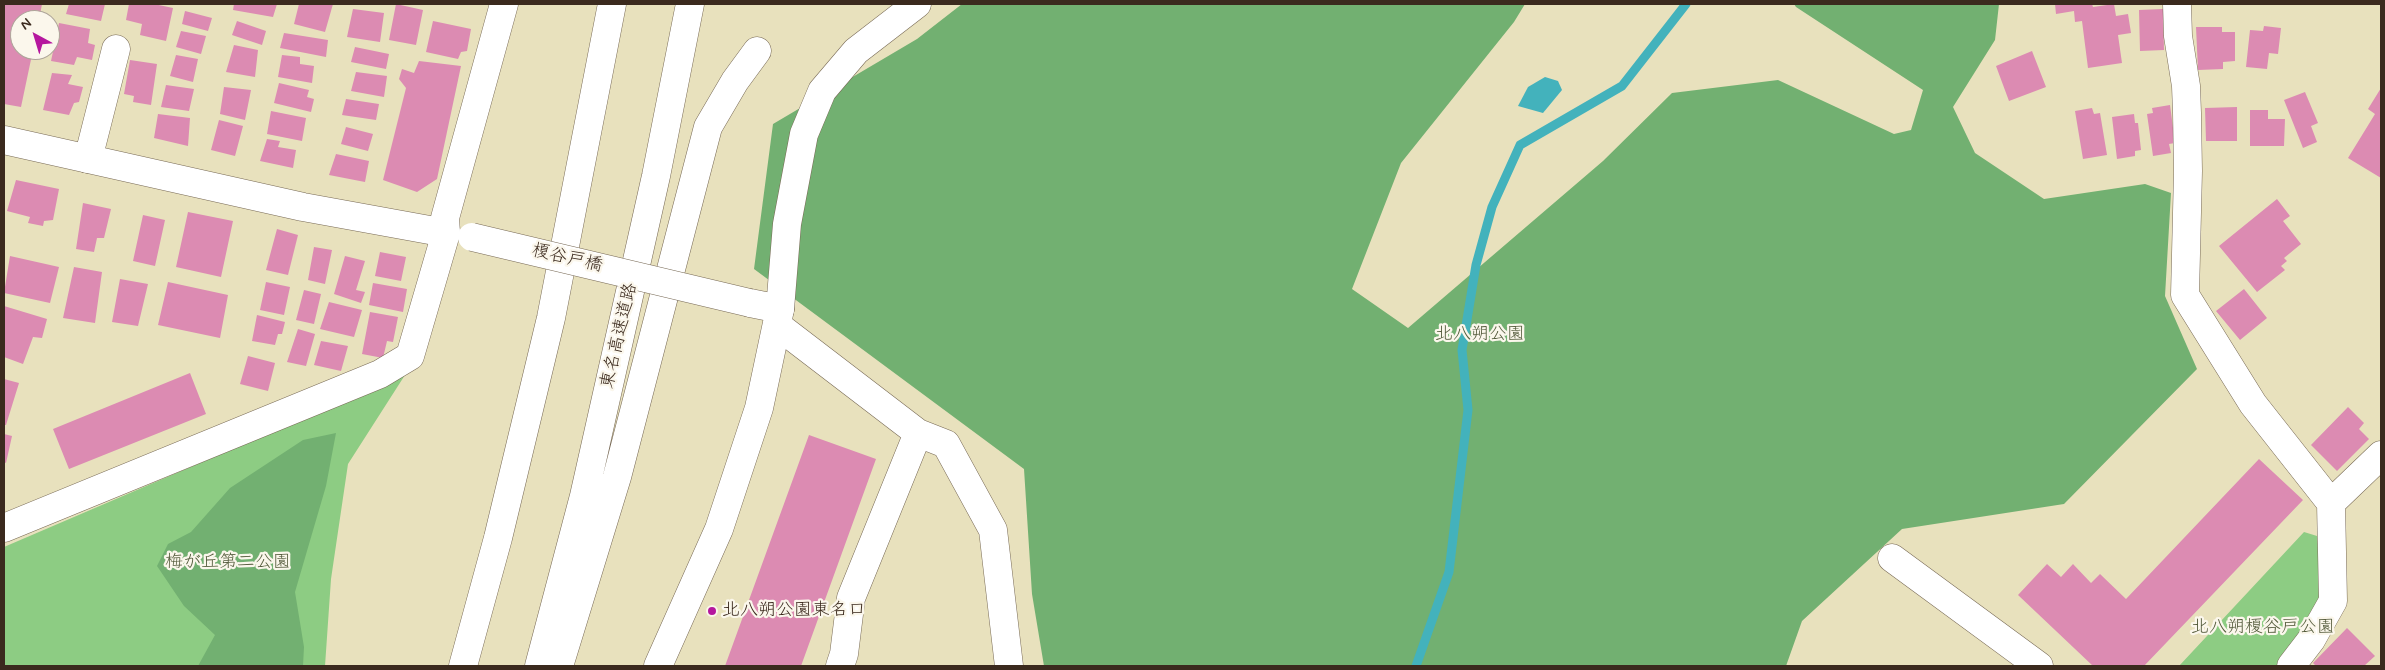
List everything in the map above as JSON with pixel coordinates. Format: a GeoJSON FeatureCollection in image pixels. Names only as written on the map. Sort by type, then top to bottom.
{"type":"FeatureCollection","features":[{"type":"Feature","properties":{"kind":"main road"},"geometry":{"type":"LineString","coordinates":[[4,528],[380,374],[410,356],[459,235],[445,218],[504,4]]}},
{"type":"Feature","properties":{"kind":"main road"},"geometry":{"type":"LineString","coordinates":[[463,666],[498,538],[551,318],[612,4]]}},
{"type":"Feature","properties":{"kind":"main road","name":"東名高速道路"},"geometry":{"type":"LineString","coordinates":[[539,666],[584,496],[656,176],[690,4]]}},
{"type":"Feature","properties":{"kind":"main road"},"geometry":{"type":"LineString","coordinates":[[658,666],[719,529],[759,408],[778,317],[787,224],[804,134],[822,91],[856,51],[917,4]]}},
{"type":"Feature","properties":{"kind":"main road"},"geometry":{"type":"LineString","coordinates":[[2177,4],[2178,36],[2186,86],[2187,113],[2188,171],[2185,296],[2253,404],[2331,503],[2333,601],[2311,640],[2291,666]]}},
{"type":"Feature","properties":{"kind":"main road"},"geometry":{"type":"LineString","coordinates":[[88,159],[116,49]]}},
{"type":"Feature","properties":{"kind":"main road"},"geometry":{"type":"LineString","coordinates":[[559,666],[617,477],[708,127],[735,81],[757,51]]}},
{"type":"Feature","properties":{"kind":"main road","name":"榎谷戸橋"},"geometry":{"type":"LineString","coordinates":[[4,140],[303,207],[459,235],[750,302],[778,317]]}},
{"type":"Feature","properties":{"kind":"main road"},"geometry":{"type":"LineString","coordinates":[[778,317],[918,433],[946,444],[993,530],[1009,666]]}},
{"type":"Feature","properties":{"kind":"main road"},"geometry":{"type":"LineString","coordinates":[[840,666],[844,654],[851,598],[918,433]]}},
{"type":"Feature","properties":{"kind":"main road"},"geometry":{"type":"LineString","coordinates":[[2331,503],[2381,455]]}},
{"type":"Feature","properties":{"kind":"main road"},"geometry":{"type":"LineString","coordinates":[[1892,558],[2039,666]]}},
{"type":"Feature","properties":{"kind":"green space","name":"北八朔公園"},"geometry":{"type":"Polygon","coordinates":[[[962,4],[1525,4],[1514,22],[1401,163],[1352,289],[1408,328],[1603,161],[1672,93],[1778,80],[1894,134],[1911,130],[1923,90],[1794,4],[1999,4],[1995,40],[1953,107],[1975,153],[2044,199],[2145,184],[2171,193],[2165,296],[2197,369],[2064,504],[1902,529],[1802,621],[1786,666],[1044,666],[1032,594],[1024,469],[754,269],[773,124],[917,39],[962,4]]]}},
{"type":"Feature","properties":{"kind":"green space","name":"梅が丘第二公園"},"geometry":{"type":"Polygon","coordinates":[[[405,375],[348,464],[331,579],[325,666],[4,666],[4,547],[405,375]]]}},
{"type":"Feature","properties":{"kind":"green space"},"geometry":{"type":"Polygon","coordinates":[[[336,433],[326,486],[295,592],[304,647],[303,666],[198,666],[215,635],[184,606],[157,566],[168,544],[191,532],[230,488],[303,440],[336,433]]]}},
{"type":"Feature","properties":{"kind":"green space","name":"北八朔榎谷戸公園"},"geometry":{"type":"Polygon","coordinates":[[[2304,532],[2317,536],[2326,597],[2278,666],[2179,666],[2304,532]]]}},
{"type":"Feature","properties":{"kind":"water"},"geometry":{"type":"Polygon","coordinates":[[[1545,77],[1558,81],[1562,90],[1543,113],[1518,106],[1528,87],[1545,77]]]}},
{"type":"Feature","properties":{"kind":"building"},"geometry":{"type":"Polygon","coordinates":[[[4,4],[42,4],[41,10],[10,10],[10,60],[31,60],[21,107],[4,104],[4,4]]]}},
{"type":"Feature","properties":{"kind":"building"},"geometry":{"type":"Polygon","coordinates":[[[69,4],[105,4],[101,21],[66,14],[69,4]]]}},
{"type":"Feature","properties":{"kind":"building"},"geometry":{"type":"Polygon","coordinates":[[[129,4],[154,4],[173,8],[166,41],[140,35],[142,24],[126,20],[129,4]]]}},
{"type":"Feature","properties":{"kind":"building"},"geometry":{"type":"Polygon","coordinates":[[[234,4],[277,4],[273,17],[233,10],[234,4]]]}},
{"type":"Feature","properties":{"kind":"building"},"geometry":{"type":"Polygon","coordinates":[[[299,4],[333,4],[325,32],[294,24],[299,4]]]}},
{"type":"Feature","properties":{"kind":"building"},"geometry":{"type":"Polygon","coordinates":[[[396,4],[423,10],[416,45],[389,40],[396,4]]]}},
{"type":"Feature","properties":{"kind":"building"},"geometry":{"type":"Polygon","coordinates":[[[2055,4],[2092,4],[2093,7],[2114,4],[2116,16],[2128,14],[2131,33],[2118,35],[2122,63],[2088,68],[2082,21],[2075,22],[2074,11],[2056,14],[2055,4]]]}},
{"type":"Feature","properties":{"kind":"building"},"geometry":{"type":"Polygon","coordinates":[[[353,9],[384,13],[380,42],[347,37],[353,9]]]}},
{"type":"Feature","properties":{"kind":"building"},"geometry":{"type":"Polygon","coordinates":[[[2163,9],[2164,50],[2140,51],[2139,10],[2163,9]]]}},
{"type":"Feature","properties":{"kind":"building"},"geometry":{"type":"Polygon","coordinates":[[[185,11],[212,18],[208,31],[182,24],[185,11]]]}},
{"type":"Feature","properties":{"kind":"building"},"geometry":{"type":"Polygon","coordinates":[[[237,21],[266,31],[262,45],[232,35],[237,21]]]}},
{"type":"Feature","properties":{"kind":"building"},"geometry":{"type":"Polygon","coordinates":[[[433,21],[471,29],[467,51],[461,52],[458,59],[426,52],[433,21]]]}},
{"type":"Feature","properties":{"kind":"building"},"geometry":{"type":"Polygon","coordinates":[[[60,23],[90,29],[88,43],[95,45],[92,60],[77,57],[74,65],[51,61],[60,60],[60,23]]]}},
{"type":"Feature","properties":{"kind":"building"},"geometry":{"type":"Polygon","coordinates":[[[2264,26],[2281,28],[2278,54],[2269,53],[2267,69],[2246,67],[2250,30],[2263,31],[2264,26]]]}},
{"type":"Feature","properties":{"kind":"building"},"geometry":{"type":"Polygon","coordinates":[[[2196,27],[2222,27],[2222,32],[2235,32],[2235,61],[2223,62],[2223,69],[2198,70],[2196,27]]]}},
{"type":"Feature","properties":{"kind":"building"},"geometry":{"type":"Polygon","coordinates":[[[181,31],[206,36],[201,54],[176,47],[181,31]]]}},
{"type":"Feature","properties":{"kind":"building"},"geometry":{"type":"Polygon","coordinates":[[[284,33],[328,40],[326,57],[280,48],[284,33]]]}},
{"type":"Feature","properties":{"kind":"building"},"geometry":{"type":"Polygon","coordinates":[[[234,45],[258,50],[255,77],[226,72],[234,45]]]}},
{"type":"Feature","properties":{"kind":"building"},"geometry":{"type":"Polygon","coordinates":[[[355,47],[389,54],[386,69],[351,62],[355,47]]]}},
{"type":"Feature","properties":{"kind":"building"},"geometry":{"type":"Polygon","coordinates":[[[2032,51],[2046,87],[2009,101],[1996,66],[2032,51]]]}},
{"type":"Feature","properties":{"kind":"building"},"geometry":{"type":"Polygon","coordinates":[[[176,55],[198,59],[193,82],[170,76],[176,55]]]}},
{"type":"Feature","properties":{"kind":"building"},"geometry":{"type":"Polygon","coordinates":[[[282,55],[300,57],[300,64],[314,66],[312,83],[278,77],[282,55]]]}},
{"type":"Feature","properties":{"kind":"building"},"geometry":{"type":"Polygon","coordinates":[[[130,60],[157,64],[151,105],[133,102],[134,96],[124,94],[130,60]]]}},
{"type":"Feature","properties":{"kind":"building"},"geometry":{"type":"Polygon","coordinates":[[[419,61],[461,66],[437,179],[417,192],[383,180],[406,88],[399,79],[402,69],[414,73],[419,61]]]}},
{"type":"Feature","properties":{"kind":"building"},"geometry":{"type":"Polygon","coordinates":[[[356,72],[387,76],[384,97],[351,91],[356,72]]]}},
{"type":"Feature","properties":{"kind":"building"},"geometry":{"type":"Polygon","coordinates":[[[52,73],[72,75],[68,84],[83,87],[79,102],[74,103],[69,115],[43,110],[52,73]]]}},
{"type":"Feature","properties":{"kind":"building"},"geometry":{"type":"Polygon","coordinates":[[[279,83],[309,90],[307,97],[314,99],[311,112],[274,103],[279,83]]]}},
{"type":"Feature","properties":{"kind":"building"},"geometry":{"type":"Polygon","coordinates":[[[166,85],[194,89],[189,111],[161,107],[166,85]]]}},
{"type":"Feature","properties":{"kind":"building"},"geometry":{"type":"Polygon","coordinates":[[[224,87],[251,90],[245,120],[220,114],[224,87]]]}},
{"type":"Feature","properties":{"kind":"building"},"geometry":{"type":"Polygon","coordinates":[[[2381,88],[2381,178],[2348,158],[2375,114],[2368,109],[2381,88]]]}},
{"type":"Feature","properties":{"kind":"building"},"geometry":{"type":"Polygon","coordinates":[[[2305,92],[2318,123],[2311,126],[2317,142],[2303,148],[2284,100],[2305,92]]]}},
{"type":"Feature","properties":{"kind":"building"},"geometry":{"type":"Polygon","coordinates":[[[346,99],[379,104],[376,120],[342,115],[346,99]]]}},
{"type":"Feature","properties":{"kind":"building"},"geometry":{"type":"Polygon","coordinates":[[[2170,105],[2175,143],[2169,144],[2171,153],[2153,156],[2147,114],[2153,113],[2152,108],[2170,105]]]}},
{"type":"Feature","properties":{"kind":"building"},"geometry":{"type":"Polygon","coordinates":[[[2237,107],[2237,141],[2206,141],[2205,108],[2237,107]]]}},
{"type":"Feature","properties":{"kind":"building"},"geometry":{"type":"Polygon","coordinates":[[[2092,108],[2094,114],[2100,113],[2107,155],[2083,159],[2075,111],[2092,108]]]}},
{"type":"Feature","properties":{"kind":"building"},"geometry":{"type":"Polygon","coordinates":[[[2250,110],[2268,110],[2268,119],[2285,119],[2284,146],[2250,146],[2250,110]]]}},
{"type":"Feature","properties":{"kind":"building"},"geometry":{"type":"Polygon","coordinates":[[[271,111],[306,118],[302,141],[267,134],[271,111]]]}},
{"type":"Feature","properties":{"kind":"building"},"geometry":{"type":"Polygon","coordinates":[[[158,114],[190,118],[188,146],[154,138],[158,114]]]}},
{"type":"Feature","properties":{"kind":"building"},"geometry":{"type":"Polygon","coordinates":[[[2134,114],[2135,123],[2138,123],[2141,150],[2135,151],[2135,156],[2117,159],[2112,117],[2134,114]]]}},
{"type":"Feature","properties":{"kind":"building"},"geometry":{"type":"Polygon","coordinates":[[[219,120],[243,126],[235,156],[211,150],[219,120]]]}},
{"type":"Feature","properties":{"kind":"building"},"geometry":{"type":"Polygon","coordinates":[[[346,127],[373,134],[368,151],[341,144],[346,127]]]}},
{"type":"Feature","properties":{"kind":"building"},"geometry":{"type":"Polygon","coordinates":[[[267,139],[280,141],[278,147],[296,150],[293,168],[260,161],[267,139]]]}},
{"type":"Feature","properties":{"kind":"building"},"geometry":{"type":"Polygon","coordinates":[[[336,154],[369,161],[365,182],[329,175],[336,154]]]}},
{"type":"Feature","properties":{"kind":"building"},"geometry":{"type":"Polygon","coordinates":[[[16,180],[59,189],[53,220],[44,221],[43,226],[28,223],[30,217],[7,211],[16,180]]]}},
{"type":"Feature","properties":{"kind":"building"},"geometry":{"type":"Polygon","coordinates":[[[2277,199],[2290,216],[2283,221],[2301,244],[2284,258],[2287,261],[2281,266],[2285,270],[2257,292],[2219,246],[2277,199]]]}},
{"type":"Feature","properties":{"kind":"building"},"geometry":{"type":"Polygon","coordinates":[[[83,203],[111,209],[104,238],[97,238],[94,252],[76,249],[83,203]]]}},
{"type":"Feature","properties":{"kind":"building"},"geometry":{"type":"Polygon","coordinates":[[[188,212],[233,221],[221,277],[176,267],[188,212]]]}},
{"type":"Feature","properties":{"kind":"building"},"geometry":{"type":"Polygon","coordinates":[[[143,215],[165,220],[155,266],[133,261],[143,215]]]}},
{"type":"Feature","properties":{"kind":"building"},"geometry":{"type":"Polygon","coordinates":[[[277,229],[298,235],[288,275],[266,270],[277,229]]]}},
{"type":"Feature","properties":{"kind":"building"},"geometry":{"type":"Polygon","coordinates":[[[314,247],[332,250],[325,284],[308,280],[314,247]]]}},
{"type":"Feature","properties":{"kind":"building"},"geometry":{"type":"Polygon","coordinates":[[[380,252],[406,257],[401,281],[375,276],[380,252]]]}},
{"type":"Feature","properties":{"kind":"building"},"geometry":{"type":"Polygon","coordinates":[[[10,256],[59,267],[50,303],[4,293],[10,256]]]}},
{"type":"Feature","properties":{"kind":"building"},"geometry":{"type":"Polygon","coordinates":[[[345,256],[365,261],[356,290],[365,292],[361,303],[334,294],[345,256]]]}},
{"type":"Feature","properties":{"kind":"building"},"geometry":{"type":"Polygon","coordinates":[[[74,267],[102,272],[95,323],[63,318],[74,267]]]}},
{"type":"Feature","properties":{"kind":"building"},"geometry":{"type":"Polygon","coordinates":[[[120,279],[148,284],[138,326],[112,322],[120,279]]]}},
{"type":"Feature","properties":{"kind":"building"},"geometry":{"type":"Polygon","coordinates":[[[168,282],[228,295],[220,338],[158,325],[168,282]]]}},
{"type":"Feature","properties":{"kind":"building"},"geometry":{"type":"Polygon","coordinates":[[[266,282],[290,287],[284,315],[260,310],[266,282]]]}},
{"type":"Feature","properties":{"kind":"building"},"geometry":{"type":"Polygon","coordinates":[[[373,283],[407,289],[403,312],[369,305],[373,283]]]}},
{"type":"Feature","properties":{"kind":"building"},"geometry":{"type":"Polygon","coordinates":[[[2244,289],[2267,318],[2240,340],[2216,311],[2244,289]]]}},
{"type":"Feature","properties":{"kind":"building"},"geometry":{"type":"Polygon","coordinates":[[[304,290],[321,294],[314,324],[296,320],[304,290]]]}},
{"type":"Feature","properties":{"kind":"building"},"geometry":{"type":"Polygon","coordinates":[[[329,302],[362,310],[354,337],[320,329],[329,302]]]}},
{"type":"Feature","properties":{"kind":"building"},"geometry":{"type":"Polygon","coordinates":[[[4,306],[47,319],[42,338],[33,337],[23,364],[4,357],[4,306]]]}},
{"type":"Feature","properties":{"kind":"building"},"geometry":{"type":"Polygon","coordinates":[[[370,312],[398,317],[393,342],[387,341],[383,358],[362,354],[370,312]]]}},
{"type":"Feature","properties":{"kind":"building"},"geometry":{"type":"Polygon","coordinates":[[[257,315],[285,322],[282,334],[278,334],[275,345],[252,341],[257,315]]]}},
{"type":"Feature","properties":{"kind":"building"},"geometry":{"type":"Polygon","coordinates":[[[298,329],[315,334],[306,366],[287,362],[298,329]]]}},
{"type":"Feature","properties":{"kind":"building"},"geometry":{"type":"Polygon","coordinates":[[[321,341],[348,346],[341,371],[314,365],[321,341]]]}},
{"type":"Feature","properties":{"kind":"building"},"geometry":{"type":"Polygon","coordinates":[[[248,356],[275,363],[268,391],[240,384],[248,356]]]}},
{"type":"Feature","properties":{"kind":"building"},"geometry":{"type":"Polygon","coordinates":[[[190,373],[206,414],[69,469],[53,429],[190,373]]]}},
{"type":"Feature","properties":{"kind":"building"},"geometry":{"type":"Polygon","coordinates":[[[4,379],[19,383],[6,425],[4,425],[4,379]]]}},
{"type":"Feature","properties":{"kind":"building"},"geometry":{"type":"Polygon","coordinates":[[[2348,407],[2364,423],[2359,429],[2369,439],[2337,471],[2311,445],[2348,407]]]}},
{"type":"Feature","properties":{"kind":"building"},"geometry":{"type":"Polygon","coordinates":[[[4,434],[12,436],[6,463],[4,462],[4,434]]]}},
{"type":"Feature","properties":{"kind":"building"},"geometry":{"type":"Polygon","coordinates":[[[809,435],[876,459],[801,666],[725,666],[809,435]]]}},
{"type":"Feature","properties":{"kind":"building"},"geometry":{"type":"Polygon","coordinates":[[[2259,459],[2303,500],[2144,666],[2093,666],[2018,595],[2047,564],[2061,577],[2073,564],[2091,583],[2100,574],[2126,599],[2259,459]]]}},
{"type":"Feature","properties":{"kind":"building"},"geometry":{"type":"Polygon","coordinates":[[[2347,628],[2375,656],[2364,666],[2316,666],[2313,663],[2347,628]]]}},
{"type":"Feature","properties":{"kind":"waterway"},"geometry":{"type":"LineString","coordinates":[[1416,666],[1449,572],[1468,410],[1462,350],[1476,265],[1492,207],[1520,145],[1622,86],[1686,4]]}},
{"type":"Feature","properties":{"kind":"place","name":"北八朔公園東名口"},"geometry":{"type":"Point","coordinates":[712,611]}}]}
